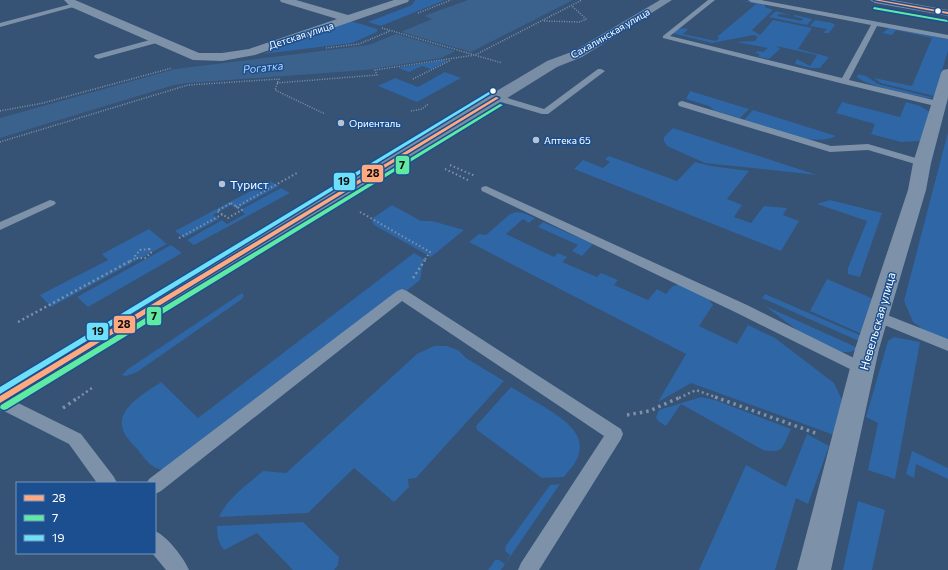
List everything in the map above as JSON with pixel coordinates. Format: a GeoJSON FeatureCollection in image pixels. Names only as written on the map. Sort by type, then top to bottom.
{"type":"FeatureCollection","features":[{"type":"Feature","properties":{"kind":"main road","name":"Сахалинская улица"},"geometry":{"type":"LineString","coordinates":[[594,31],[647,0]]}},
{"type":"Feature","properties":{"kind":"main road","name":"Сахалинская улица"},"geometry":{"type":"LineString","coordinates":[[0,401],[552,64],[578,54],[668,0]]}},
{"type":"Feature","properties":{"kind":"main road"},"geometry":{"type":"LineString","coordinates":[[875,0],[948,13]]}},
{"type":"Feature","properties":{"kind":"main road","name":"Сахалинская улица"},"geometry":{"type":"LineString","coordinates":[[552,64],[561,50],[568,46]]}},
{"type":"Feature","properties":{"kind":"street"},"geometry":{"type":"LineString","coordinates":[[286,0],[349,19]]}},
{"type":"Feature","properties":{"kind":"street","name":"Детская улица"},"geometry":{"type":"LineString","coordinates":[[157,40],[197,58],[222,57],[250,52],[404,0]]}},
{"type":"Feature","properties":{"kind":"street"},"geometry":{"type":"LineString","coordinates":[[72,2],[157,40]]}},
{"type":"Feature","properties":{"kind":"street","name":"Невельская улица"},"geometry":{"type":"LineString","coordinates":[[814,570],[844,444],[877,316],[917,190],[922,163],[941,109],[948,73]]}},
{"type":"Feature","properties":{"kind":"lane"},"geometry":{"type":"LineString","coordinates":[[712,0],[665,37],[844,82],[941,109]]}},
{"type":"Feature","properties":{"kind":"lane"},"geometry":{"type":"LineString","coordinates":[[751,0],[948,37]]}},
{"type":"Feature","properties":{"kind":"lane"},"geometry":{"type":"LineString","coordinates":[[0,25],[72,2]]}},
{"type":"Feature","properties":{"kind":"lane"},"geometry":{"type":"LineString","coordinates":[[844,82],[875,24]]}},
{"type":"Feature","properties":{"kind":"lane"},"geometry":{"type":"LineString","coordinates":[[98,58],[157,40]]}},
{"type":"Feature","properties":{"kind":"lane"},"geometry":{"type":"LineString","coordinates":[[497,98],[545,112],[601,71]]}},
{"type":"Feature","properties":{"kind":"lane"},"geometry":{"type":"LineString","coordinates":[[682,104],[830,149],[868,147],[922,163]]}},
{"type":"Feature","properties":{"kind":"lane"},"geometry":{"type":"LineString","coordinates":[[486,189],[742,309],[863,369]]}},
{"type":"Feature","properties":{"kind":"lane"},"geometry":{"type":"LineString","coordinates":[[0,226],[50,203]]}},
{"type":"Feature","properties":{"kind":"lane"},"geometry":{"type":"LineString","coordinates":[[156,484],[402,294],[615,434],[528,570]]}},
{"type":"Feature","properties":{"kind":"lane"},"geometry":{"type":"LineString","coordinates":[[877,316],[948,345]]}},
{"type":"Feature","properties":{"kind":"lane"},"geometry":{"type":"LineString","coordinates":[[0,401],[75,439],[107,482]]}},
{"type":"Feature","properties":{"kind":"lane"},"geometry":{"type":"LineString","coordinates":[[156,542],[180,570]]}},
{"type":"Feature","properties":{"kind":"path"},"geometry":{"type":"LineString","coordinates":[[277,83],[377,75],[375,70],[475,55],[582,0]]}},
{"type":"Feature","properties":{"kind":"path"},"geometry":{"type":"LineString","coordinates":[[543,21],[580,22],[586,19],[572,6]]}},
{"type":"Feature","properties":{"kind":"path"},"geometry":{"type":"LineString","coordinates":[[395,32],[502,63]]}},
{"type":"Feature","properties":{"kind":"path"},"geometry":{"type":"LineString","coordinates":[[414,79],[454,58]]}},
{"type":"Feature","properties":{"kind":"path"},"geometry":{"type":"LineString","coordinates":[[0,111],[42,103],[177,67]]}},
{"type":"Feature","properties":{"kind":"path"},"geometry":{"type":"LineString","coordinates":[[0,142],[188,85],[279,79],[275,90],[325,114]]}},
{"type":"Feature","properties":{"kind":"path"},"geometry":{"type":"LineString","coordinates":[[411,111],[422,109],[428,104]]}},
{"type":"Feature","properties":{"kind":"path"},"geometry":{"type":"LineString","coordinates":[[445,169],[486,189]]}},
{"type":"Feature","properties":{"kind":"path"},"geometry":{"type":"LineString","coordinates":[[236,207],[297,173]]}},
{"type":"Feature","properties":{"kind":"path"},"geometry":{"type":"LineString","coordinates":[[231,203],[236,207],[242,210],[228,218],[217,211],[231,203]]}},
{"type":"Feature","properties":{"kind":"path"},"geometry":{"type":"LineString","coordinates":[[360,212],[430,252],[402,294]]}},
{"type":"Feature","properties":{"kind":"path"},"geometry":{"type":"LineString","coordinates":[[179,238],[223,214]]}},
{"type":"Feature","properties":{"kind":"path"},"geometry":{"type":"LineString","coordinates":[[18,322],[136,258],[145,258],[151,253],[151,250],[140,250],[135,256],[136,258]]}},
{"type":"Feature","properties":{"kind":"path"},"geometry":{"type":"LineString","coordinates":[[594,420],[649,411],[696,390],[844,444]]}},
{"type":"Feature","properties":{"kind":"shaded area"},"geometry":{"type":"Polygon","coordinates":[[[415,0],[445,0],[381,26],[368,22],[412,5],[415,0]]]}},
{"type":"Feature","properties":{"kind":"shaded area"},"geometry":{"type":"Polygon","coordinates":[[[739,0],[765,4],[765,7],[773,10],[752,30],[760,35],[773,20],[812,28],[798,49],[829,57],[820,68],[811,68],[795,64],[797,59],[810,66],[817,55],[776,46],[780,49],[769,59],[759,57],[759,54],[755,53],[758,51],[763,52],[768,48],[736,42],[755,41],[758,37],[754,35],[712,43],[672,33],[686,28],[688,29],[683,34],[716,41],[719,38],[717,37],[756,4],[739,0]]]}},
{"type":"Feature","properties":{"kind":"shaded area"},"geometry":{"type":"Polygon","coordinates":[[[776,11],[790,15],[779,14],[777,16],[801,21],[803,19],[793,16],[795,15],[812,19],[807,25],[769,17],[776,11]]]}},
{"type":"Feature","properties":{"kind":"shaded area"},"geometry":{"type":"Polygon","coordinates":[[[815,20],[832,23],[835,25],[829,33],[823,33],[827,29],[810,26],[815,20]]]}},
{"type":"Feature","properties":{"kind":"shaded area"},"geometry":{"type":"Polygon","coordinates":[[[351,21],[377,29],[377,32],[352,43],[263,54],[351,21]]]}},
{"type":"Feature","properties":{"kind":"shaded area"},"geometry":{"type":"Polygon","coordinates":[[[889,28],[948,39],[948,51],[934,96],[881,83],[874,78],[912,86],[932,38],[896,30],[892,35],[882,33],[889,28]]]}},
{"type":"Feature","properties":{"kind":"shaded area"},"geometry":{"type":"Polygon","coordinates":[[[444,60],[447,61],[431,69],[422,66],[409,72],[398,68],[444,60]]]}},
{"type":"Feature","properties":{"kind":"shaded area"},"geometry":{"type":"Polygon","coordinates":[[[445,72],[461,78],[417,102],[378,86],[395,78],[418,87],[445,72]]]}},
{"type":"Feature","properties":{"kind":"shaded area"},"geometry":{"type":"Polygon","coordinates":[[[858,74],[866,76],[878,84],[934,98],[894,91],[870,84],[857,77],[858,74]]]}},
{"type":"Feature","properties":{"kind":"shaded area"},"geometry":{"type":"Polygon","coordinates":[[[690,91],[749,109],[740,118],[715,111],[709,106],[686,99],[690,91]]]}},
{"type":"Feature","properties":{"kind":"shaded area"},"geometry":{"type":"Polygon","coordinates":[[[842,102],[900,117],[906,102],[920,106],[930,112],[921,141],[901,142],[871,134],[875,124],[836,113],[842,102]]]}},
{"type":"Feature","properties":{"kind":"shaded area"},"geometry":{"type":"Polygon","coordinates":[[[753,110],[836,136],[815,140],[803,138],[744,120],[753,110]]]}},
{"type":"Feature","properties":{"kind":"shaded area"},"geometry":{"type":"Polygon","coordinates":[[[673,128],[817,175],[705,163],[667,146],[664,141],[664,137],[673,128]]]}},
{"type":"Feature","properties":{"kind":"shaded area"},"geometry":{"type":"Polygon","coordinates":[[[948,132],[948,339],[924,330],[913,322],[904,301],[948,132]]]}},
{"type":"Feature","properties":{"kind":"shaded area"},"geometry":{"type":"Polygon","coordinates":[[[609,156],[677,181],[695,162],[711,166],[749,171],[727,199],[742,205],[734,217],[751,223],[764,206],[787,208],[783,215],[799,221],[781,251],[574,169],[583,160],[603,168],[610,162],[605,159],[609,156]]]}},
{"type":"Feature","properties":{"kind":"shaded area"},"geometry":{"type":"Polygon","coordinates":[[[270,181],[279,186],[237,209],[231,205],[213,215],[219,219],[184,238],[175,231],[270,181]]]}},
{"type":"Feature","properties":{"kind":"shaded area"},"geometry":{"type":"Polygon","coordinates":[[[281,188],[290,193],[194,245],[187,240],[222,220],[227,224],[245,214],[240,210],[281,188]]]}},
{"type":"Feature","properties":{"kind":"shaded area"},"geometry":{"type":"Polygon","coordinates":[[[830,200],[882,213],[860,277],[848,274],[848,268],[867,221],[817,204],[830,200]]]}},
{"type":"Feature","properties":{"kind":"shaded area"},"geometry":{"type":"Polygon","coordinates":[[[392,205],[421,221],[432,221],[464,230],[431,257],[374,225],[372,221],[373,218],[392,205]]]}},
{"type":"Feature","properties":{"kind":"shaded area"},"geometry":{"type":"Polygon","coordinates":[[[516,212],[535,218],[529,223],[523,219],[506,234],[554,257],[558,253],[567,257],[562,262],[597,277],[601,273],[618,280],[614,285],[648,300],[657,289],[666,294],[676,285],[680,285],[708,298],[713,305],[699,326],[737,344],[748,325],[775,338],[834,383],[842,400],[834,435],[691,383],[658,402],[686,354],[469,242],[479,234],[486,235],[510,214],[516,212]]]}},
{"type":"Feature","properties":{"kind":"shaded area"},"geometry":{"type":"Polygon","coordinates":[[[543,222],[593,244],[582,256],[572,251],[578,245],[538,227],[543,222]]]}},
{"type":"Feature","properties":{"kind":"shaded area"},"geometry":{"type":"Polygon","coordinates":[[[149,229],[167,244],[51,307],[40,295],[108,260],[102,254],[149,229]]]}},
{"type":"Feature","properties":{"kind":"shaded area"},"geometry":{"type":"Polygon","coordinates":[[[171,245],[182,253],[88,307],[77,297],[171,245]]]}},
{"type":"Feature","properties":{"kind":"shaded area"},"geometry":{"type":"Polygon","coordinates":[[[414,253],[424,259],[420,280],[200,458],[164,470],[155,468],[126,436],[123,430],[122,422],[128,408],[141,396],[161,382],[198,418],[414,253]]]}},
{"type":"Feature","properties":{"kind":"shaded area"},"geometry":{"type":"Polygon","coordinates":[[[827,279],[876,300],[862,334],[810,311],[827,279]]]}},
{"type":"Feature","properties":{"kind":"shaded area"},"geometry":{"type":"Polygon","coordinates":[[[242,293],[244,296],[242,299],[137,372],[126,376],[122,375],[128,369],[242,293]]]}},
{"type":"Feature","properties":{"kind":"shaded area"},"geometry":{"type":"Polygon","coordinates":[[[765,294],[862,336],[861,342],[762,298],[765,294]]]}},
{"type":"Feature","properties":{"kind":"shaded area"},"geometry":{"type":"Polygon","coordinates":[[[765,306],[858,349],[850,352],[841,352],[801,333],[765,306]]]}},
{"type":"Feature","properties":{"kind":"shaded area"},"geometry":{"type":"Polygon","coordinates":[[[894,337],[920,342],[895,479],[868,470],[878,423],[866,417],[888,341],[894,337]]]}},
{"type":"Feature","properties":{"kind":"shaded area"},"geometry":{"type":"Polygon","coordinates":[[[434,346],[447,346],[458,350],[466,358],[504,381],[416,478],[408,479],[409,487],[394,502],[354,468],[308,513],[219,517],[227,503],[244,486],[263,471],[286,473],[417,354],[434,346]]]}},
{"type":"Feature","properties":{"kind":"shaded area"},"geometry":{"type":"Polygon","coordinates":[[[511,387],[565,421],[576,434],[579,441],[580,450],[576,462],[564,477],[542,478],[477,430],[476,426],[511,387]]]}},
{"type":"Feature","properties":{"kind":"shaded area"},"geometry":{"type":"Polygon","coordinates":[[[701,397],[715,400],[791,429],[784,445],[779,450],[775,451],[763,450],[681,404],[666,426],[658,421],[656,417],[659,410],[701,397]]]}},
{"type":"Feature","properties":{"kind":"shaded area"},"geometry":{"type":"Polygon","coordinates":[[[807,434],[829,446],[808,504],[796,498],[775,570],[699,570],[746,465],[786,487],[807,434]]]}},
{"type":"Feature","properties":{"kind":"shaded area"},"geometry":{"type":"Polygon","coordinates":[[[912,451],[948,468],[948,479],[916,464],[914,478],[906,474],[912,451]]]}},
{"type":"Feature","properties":{"kind":"shaded area"},"geometry":{"type":"Polygon","coordinates":[[[560,484],[501,570],[488,570],[495,560],[499,560],[505,564],[510,555],[506,552],[505,547],[550,485],[560,484]]]}},
{"type":"Feature","properties":{"kind":"shaded area"},"geometry":{"type":"Polygon","coordinates":[[[858,501],[885,510],[872,570],[843,570],[858,501]]]}},
{"type":"Feature","properties":{"kind":"shaded area"},"geometry":{"type":"Polygon","coordinates":[[[303,522],[339,557],[338,565],[334,570],[293,570],[257,533],[224,550],[219,542],[217,526],[303,522]]]}},
{"type":"Feature","properties":{"kind":"water","name":"Рогатка"},"geometry":{"type":"Polygon","coordinates":[[[468,0],[573,0],[471,52],[460,49],[441,58],[366,70],[174,85],[0,138],[0,118],[175,69],[369,45],[432,19],[424,16],[468,0]]]}},
{"type":"Feature","properties":{"kind":"pier"},"geometry":{"type":"Polygon","coordinates":[[[398,31],[466,50],[458,52],[393,33],[398,31]]]}},
{"type":"Feature","properties":{"kind":"transit line","name":"28"},"geometry":{"type":"LineString","coordinates":[[875,0],[948,13]]}},
{"type":"Feature","properties":{"kind":"transit line","name":"7"},"geometry":{"type":"LineString","coordinates":[[874,8],[947,21]]}},
{"type":"Feature","properties":{"kind":"transit line","name":"19"},"geometry":{"type":"LineString","coordinates":[[0,391],[493,91]]}},
{"type":"Feature","properties":{"kind":"transit line","name":"28"},"geometry":{"type":"LineString","coordinates":[[0,400],[497,98]]}},
{"type":"Feature","properties":{"kind":"transit line","name":"7"},"geometry":{"type":"LineString","coordinates":[[4,407],[501,105]]}},
{"type":"Feature","properties":{"kind":"place","name":"Ориенталь"},"geometry":{"type":"Point","coordinates":[341,123]}},
{"type":"Feature","properties":{"kind":"place","name":"Аптека 65"},"geometry":{"type":"Point","coordinates":[536,140]}},
{"type":"Feature","properties":{"kind":"place","name":"Турист"},"geometry":{"type":"Point","coordinates":[222,184]}}]}
